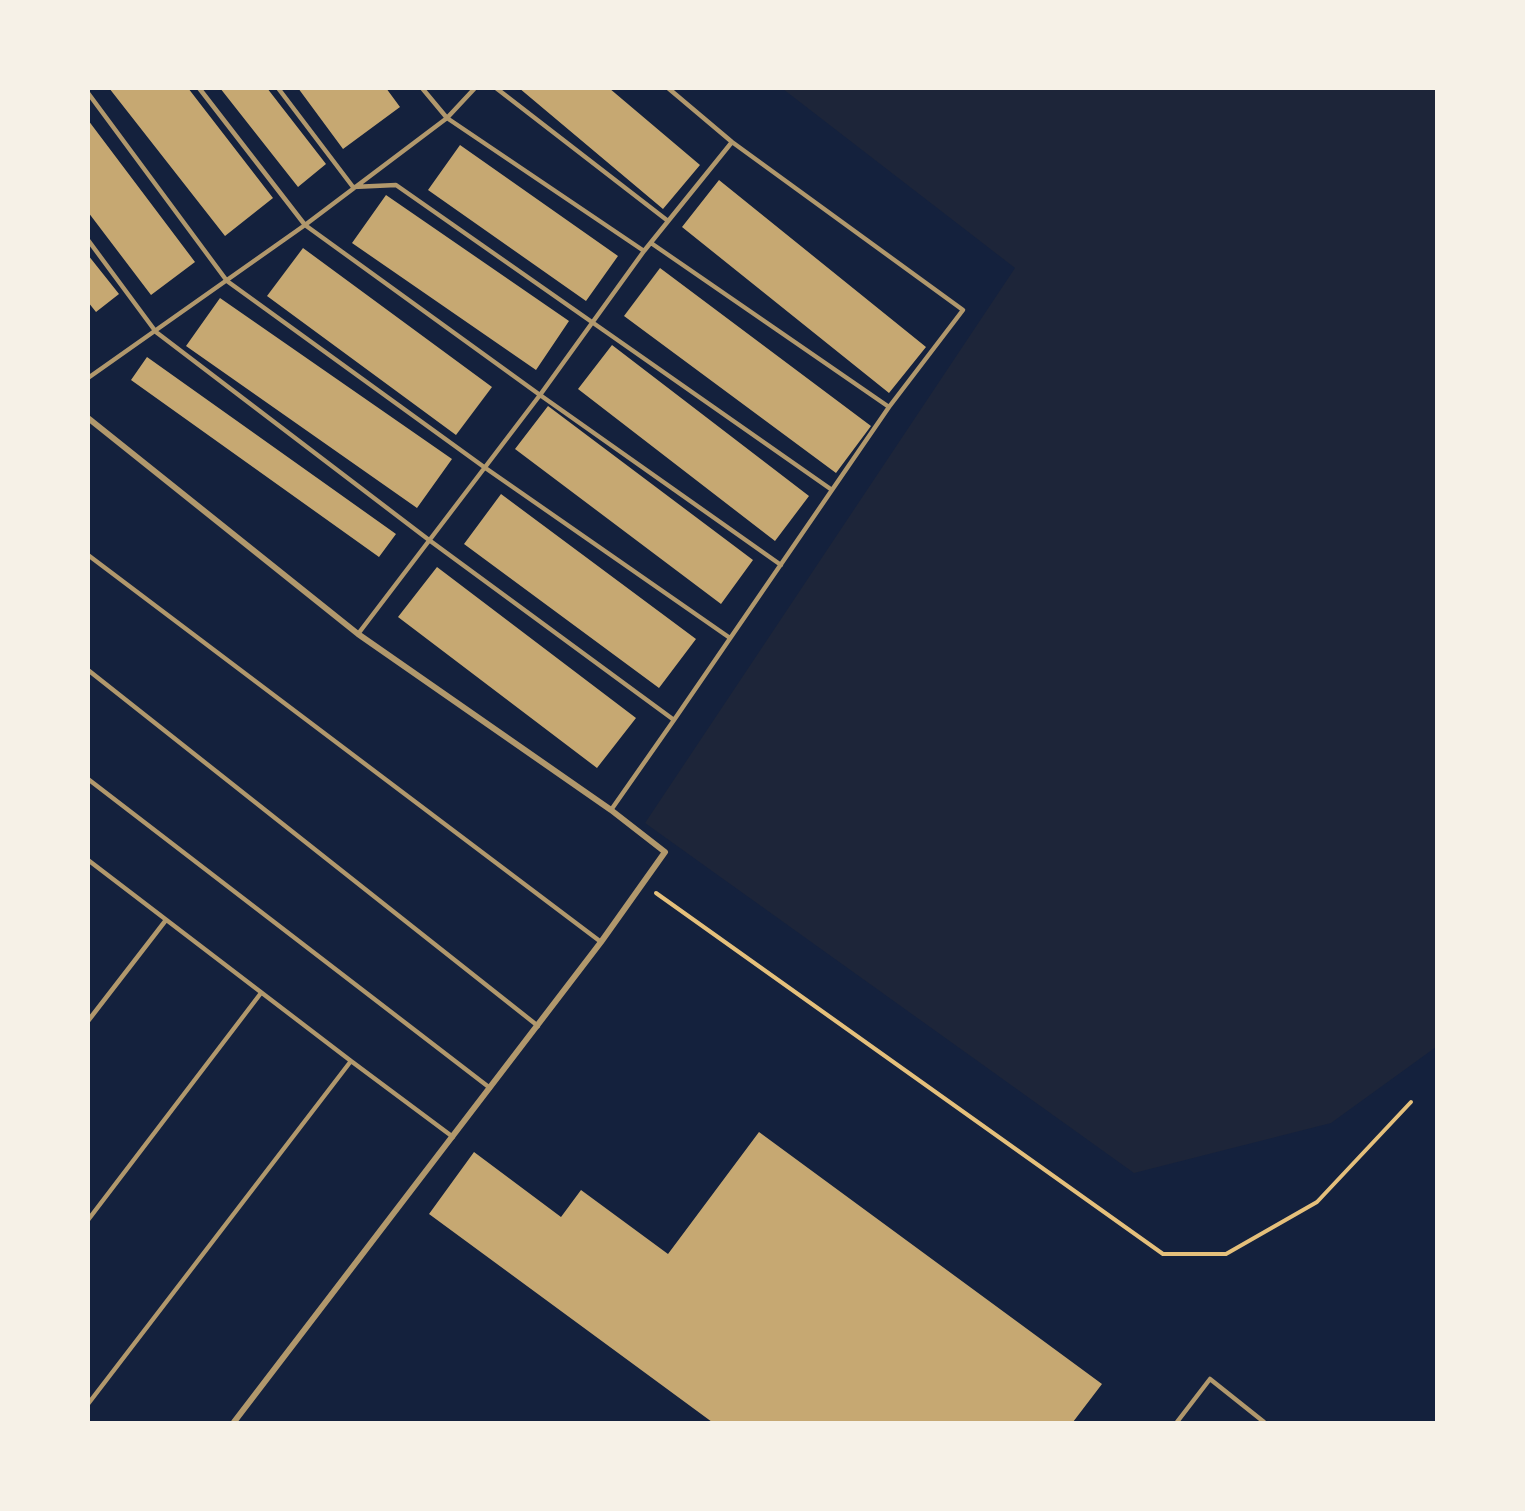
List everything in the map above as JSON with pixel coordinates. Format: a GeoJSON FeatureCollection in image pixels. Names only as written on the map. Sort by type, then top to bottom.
{"type":"FeatureCollection","features":[{"type":"Feature","properties":{"kind":"street"},"geometry":{"type":"LineString","coordinates":[[88,418],[358,634],[611,810],[666,852],[538,1026],[234,1422]]}},
{"type":"Feature","properties":{"kind":"lane"},"geometry":{"type":"LineString","coordinates":[[199,88],[305,225],[781,565]]}},
{"type":"Feature","properties":{"kind":"lane"},"geometry":{"type":"LineString","coordinates":[[278,88],[353,187]]}},
{"type":"Feature","properties":{"kind":"lane"},"geometry":{"type":"LineString","coordinates":[[423,88],[447,118],[644,251]]}},
{"type":"Feature","properties":{"kind":"lane"},"geometry":{"type":"LineString","coordinates":[[88,378],[305,225],[447,118],[475,88]]}},
{"type":"Feature","properties":{"kind":"lane"},"geometry":{"type":"LineString","coordinates":[[496,88],[668,221]]}},
{"type":"Feature","properties":{"kind":"lane"},"geometry":{"type":"LineString","coordinates":[[611,810],[889,407],[963,310],[732,142],[668,88]]}},
{"type":"Feature","properties":{"kind":"lane"},"geometry":{"type":"LineString","coordinates":[[88,93],[227,281],[484,467],[730,639]]}},
{"type":"Feature","properties":{"kind":"lane"},"geometry":{"type":"LineString","coordinates":[[358,634],[540,395],[644,251],[732,142]]}},
{"type":"Feature","properties":{"kind":"lane"},"geometry":{"type":"LineString","coordinates":[[353,187],[396,185],[832,490]]}},
{"type":"Feature","properties":{"kind":"lane"},"geometry":{"type":"LineString","coordinates":[[88,240],[156,332],[429,540],[674,720]]}},
{"type":"Feature","properties":{"kind":"lane"},"geometry":{"type":"LineString","coordinates":[[651,243],[889,407]]}},
{"type":"Feature","properties":{"kind":"lane"},"geometry":{"type":"LineString","coordinates":[[88,555],[601,942]]}},
{"type":"Feature","properties":{"kind":"lane"},"geometry":{"type":"LineString","coordinates":[[88,670],[538,1026]]}},
{"type":"Feature","properties":{"kind":"lane"},"geometry":{"type":"LineString","coordinates":[[88,779],[490,1088]]}},
{"type":"Feature","properties":{"kind":"lane"},"geometry":{"type":"LineString","coordinates":[[88,860],[453,1137]]}},
{"type":"Feature","properties":{"kind":"lane"},"geometry":{"type":"LineString","coordinates":[[88,1021],[166,920]]}},
{"type":"Feature","properties":{"kind":"lane"},"geometry":{"type":"LineString","coordinates":[[88,1220],[261,993]]}},
{"type":"Feature","properties":{"kind":"lane"},"geometry":{"type":"LineString","coordinates":[[88,1404],[351,1061]]}},
{"type":"Feature","properties":{"kind":"lane"},"geometry":{"type":"LineString","coordinates":[[1177,1422],[1209,1379],[1264,1422]]}},
{"type":"Feature","properties":{"kind":"path"},"geometry":{"type":"LineString","coordinates":[[643,884],[1163,1254],[1226,1254],[1317,1202],[1411,1102]]}},
{"type":"Feature","properties":{"kind":"shaded area"},"geometry":{"type":"Polygon","coordinates":[[[783,89],[1436,89],[1436,1047],[1331,1123],[1134,1173],[645,823],[1015,268],[783,89]]]}},
{"type":"Feature","properties":{"kind":"building"},"geometry":{"type":"Polygon","coordinates":[[[109,88],[188,88],[273,198],[225,236],[109,88]]]}},
{"type":"Feature","properties":{"kind":"building"},"geometry":{"type":"Polygon","coordinates":[[[220,88],[267,88],[326,164],[298,187],[220,88]]]}},
{"type":"Feature","properties":{"kind":"building"},"geometry":{"type":"Polygon","coordinates":[[[298,88],[386,88],[400,107],[343,149],[298,88]]]}},
{"type":"Feature","properties":{"kind":"building"},"geometry":{"type":"Polygon","coordinates":[[[519,88],[609,88],[700,165],[663,209],[519,88]]]}},
{"type":"Feature","properties":{"kind":"building"},"geometry":{"type":"Polygon","coordinates":[[[88,120],[195,262],[151,295],[88,212],[88,120]]]}},
{"type":"Feature","properties":{"kind":"building"},"geometry":{"type":"Polygon","coordinates":[[[460,145],[618,256],[586,301],[428,190],[460,145]]]}},
{"type":"Feature","properties":{"kind":"building"},"geometry":{"type":"Polygon","coordinates":[[[719,180],[926,347],[889,393],[682,227],[719,180]]]}},
{"type":"Feature","properties":{"kind":"building"},"geometry":{"type":"Polygon","coordinates":[[[386,195],[569,321],[536,370],[352,243],[386,195]]]}},
{"type":"Feature","properties":{"kind":"building"},"geometry":{"type":"Polygon","coordinates":[[[303,248],[492,387],[456,435],[267,296],[303,248]]]}},
{"type":"Feature","properties":{"kind":"building"},"geometry":{"type":"Polygon","coordinates":[[[88,255],[119,294],[96,312],[88,302],[88,255]]]}},
{"type":"Feature","properties":{"kind":"building"},"geometry":{"type":"Polygon","coordinates":[[[660,268],[871,426],[836,473],[624,316],[660,268]]]}},
{"type":"Feature","properties":{"kind":"building"},"geometry":{"type":"Polygon","coordinates":[[[220,298],[452,459],[417,508],[186,346],[220,298]]]}},
{"type":"Feature","properties":{"kind":"building"},"geometry":{"type":"Polygon","coordinates":[[[612,345],[809,496],[775,541],[578,389],[612,345]]]}},
{"type":"Feature","properties":{"kind":"building"},"geometry":{"type":"Polygon","coordinates":[[[147,357],[396,534],[379,557],[131,380],[147,357]]]}},
{"type":"Feature","properties":{"kind":"building"},"geometry":{"type":"Polygon","coordinates":[[[548,406],[753,560],[721,604],[515,449],[548,406]]]}},
{"type":"Feature","properties":{"kind":"building"},"geometry":{"type":"Polygon","coordinates":[[[501,494],[696,639],[659,688],[464,544],[501,494]]]}},
{"type":"Feature","properties":{"kind":"building"},"geometry":{"type":"Polygon","coordinates":[[[437,567],[636,718],[597,768],[398,617],[437,567]]]}},
{"type":"Feature","properties":{"kind":"building"},"geometry":{"type":"Polygon","coordinates":[[[759,1132],[1102,1384],[1073,1422],[712,1422],[429,1214],[474,1152],[561,1217],[581,1190],[668,1254],[759,1132]]]}}]}
